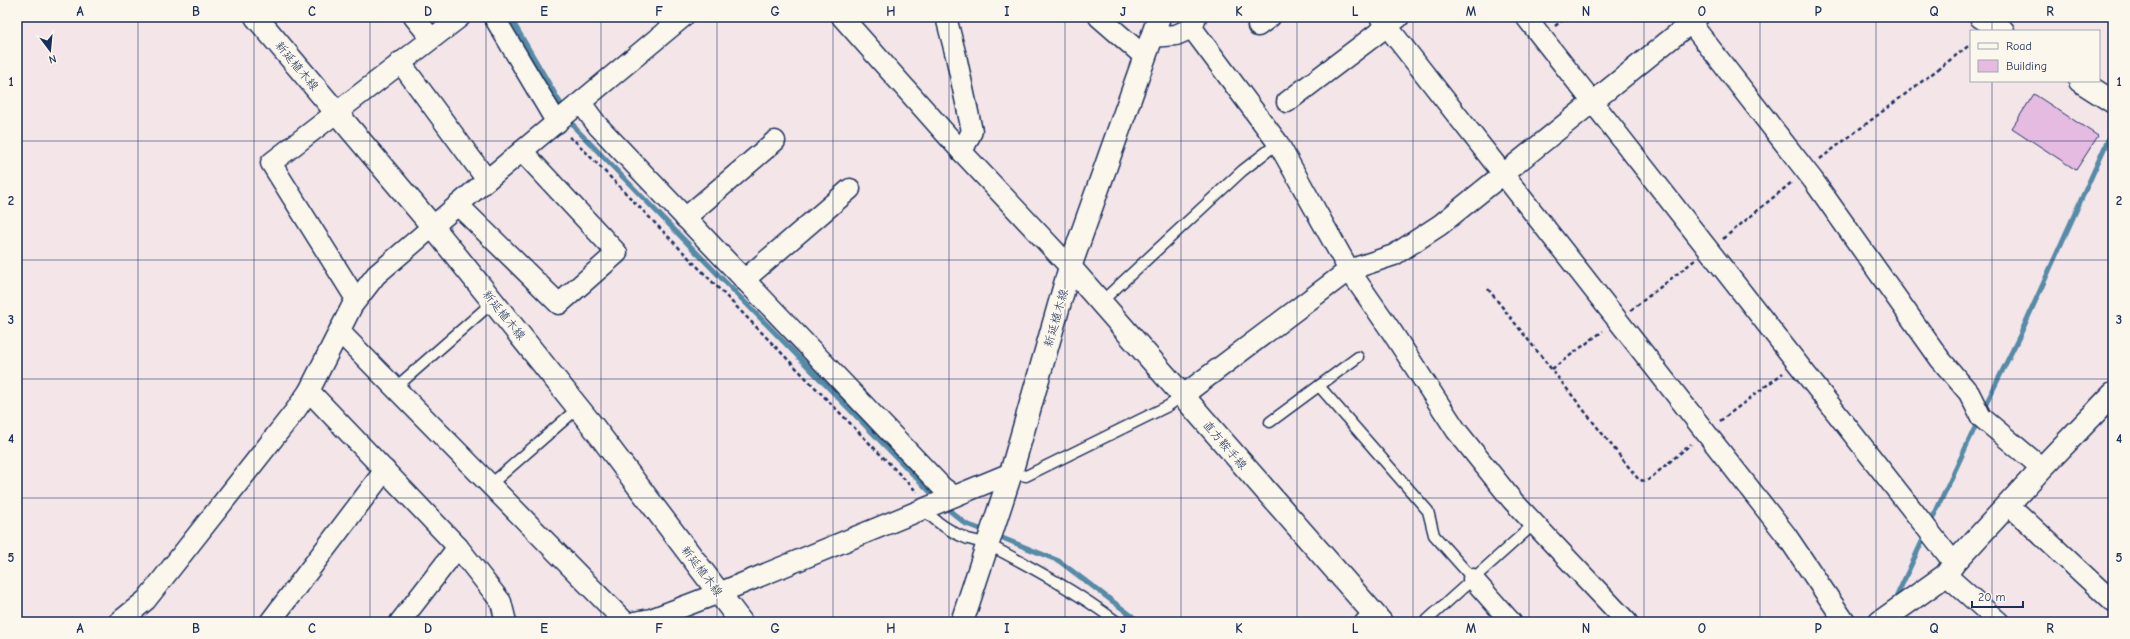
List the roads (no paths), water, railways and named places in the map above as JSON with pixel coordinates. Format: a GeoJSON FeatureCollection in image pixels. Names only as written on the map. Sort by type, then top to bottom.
{"type":"FeatureCollection","features":[{"type":"Feature","properties":{"kind":"main road","name":"新延植木線"},"geometry":{"type":"LineString","coordinates":[[256,17],[433,227],[578,408],[741,622]]}},
{"type":"Feature","properties":{"kind":"main road"},"geometry":{"type":"LineString","coordinates":[[1981,17],[2001,30]]}},
{"type":"Feature","properties":{"kind":"main road","name":"新延植木線"},"geometry":{"type":"LineString","coordinates":[[962,622],[1011,473],[1070,267],[1155,27]]}},
{"type":"Feature","properties":{"kind":"main road"},"geometry":{"type":"LineString","coordinates":[[2082,82],[2113,102]]}},
{"type":"Feature","properties":{"kind":"main road","name":"直方鞍手線"},"geometry":{"type":"LineString","coordinates":[[1070,267],[1182,396],[1370,618]]}},
{"type":"Feature","properties":{"kind":"main road"},"geometry":{"type":"LineString","coordinates":[[1880,622],[1950,569],[2008,504],[2113,394]]}},
{"type":"Feature","properties":{"kind":"street"},"geometry":{"type":"LineString","coordinates":[[414,17],[431,38]]}},
{"type":"Feature","properties":{"kind":"street"},"geometry":{"type":"LineString","coordinates":[[356,299],[271,162],[460,17]]}},
{"type":"Feature","properties":{"kind":"street"},"geometry":{"type":"LineString","coordinates":[[494,17],[557,123]]}},
{"type":"Feature","properties":{"kind":"street"},"geometry":{"type":"LineString","coordinates":[[118,622],[146,600],[295,411],[308,390],[356,299],[376,275],[486,180],[557,123],[683,17]]}},
{"type":"Feature","properties":{"kind":"street"},"geometry":{"type":"LineString","coordinates":[[842,17],[962,152],[1070,267]]}},
{"type":"Feature","properties":{"kind":"street"},"geometry":{"type":"LineString","coordinates":[[946,17],[972,131],[962,152]]}},
{"type":"Feature","properties":{"kind":"street"},"geometry":{"type":"LineString","coordinates":[[1099,17],[1145,57]]}},
{"type":"Feature","properties":{"kind":"street"},"geometry":{"type":"LineString","coordinates":[[1526,17],[1798,362],[1950,569],[1999,622]]}},
{"type":"Feature","properties":{"kind":"street"},"geometry":{"type":"LineString","coordinates":[[1182,396],[1349,270],[1394,254],[1440,225],[1594,102],[1691,19],[1806,171],[1940,359],[1969,393],[1981,416],[2042,468]]}},
{"type":"Feature","properties":{"kind":"street"},"geometry":{"type":"LineString","coordinates":[[1287,102],[1388,20],[1504,174],[1786,535],[1845,622]]}},
{"type":"Feature","properties":{"kind":"street"},"geometry":{"type":"LineString","coordinates":[[1155,27],[1176,35],[1194,23],[1278,143],[1349,270],[1392,332],[1456,430],[1512,500],[1627,622]]}},
{"type":"Feature","properties":{"kind":"street"},"geometry":{"type":"LineString","coordinates":[[400,62],[486,180]]}},
{"type":"Feature","properties":{"kind":"street"},"geometry":{"type":"LineString","coordinates":[[581,103],[598,126],[685,218],[942,487],[954,496]]}},
{"type":"Feature","properties":{"kind":"street"},"geometry":{"type":"LineString","coordinates":[[685,218],[774,140]]}},
{"type":"Feature","properties":{"kind":"street"},"geometry":{"type":"LineString","coordinates":[[458,205],[559,304],[617,253],[522,151]]}},
{"type":"Feature","properties":{"kind":"street"},"geometry":{"type":"LineString","coordinates":[[744,280],[850,189]]}},
{"type":"Feature","properties":{"kind":"street"},"geometry":{"type":"LineString","coordinates":[[339,332],[625,622]]}},
{"type":"Feature","properties":{"kind":"street"},"geometry":{"type":"LineString","coordinates":[[308,390],[458,547],[501,602],[506,622]]}},
{"type":"Feature","properties":{"kind":"street"},"geometry":{"type":"LineString","coordinates":[[270,622],[385,470]]}},
{"type":"Feature","properties":{"kind":"street"},"geometry":{"type":"LineString","coordinates":[[634,622],[651,619],[719,594],[923,508],[1011,473]]}},
{"type":"Feature","properties":{"kind":"street"},"geometry":{"type":"LineString","coordinates":[[2008,504],[2113,602]]}},
{"type":"Feature","properties":{"kind":"street"},"geometry":{"type":"LineString","coordinates":[[400,622],[458,547]]}},
{"type":"Feature","properties":{"kind":"street"},"geometry":{"type":"LineString","coordinates":[[1473,579],[1511,622]]}},
{"type":"Feature","properties":{"kind":"lane"},"geometry":{"type":"LineString","coordinates":[[1101,302],[1242,171],[1278,143]]}},
{"type":"Feature","properties":{"kind":"lane"},"geometry":{"type":"LineString","coordinates":[[395,388],[493,302]]}},
{"type":"Feature","properties":{"kind":"lane"},"geometry":{"type":"LineString","coordinates":[[1270,422],[1358,358]]}},
{"type":"Feature","properties":{"kind":"lane"},"geometry":{"type":"LineString","coordinates":[[1319,386],[1428,511],[1434,535],[1473,579]]}},
{"type":"Feature","properties":{"kind":"lane"},"geometry":{"type":"LineString","coordinates":[[1011,473],[1026,476],[1168,406],[1182,396]]}},
{"type":"Feature","properties":{"kind":"lane"},"geometry":{"type":"LineString","coordinates":[[490,486],[578,408]]}},
{"type":"Feature","properties":{"kind":"lane"},"geometry":{"type":"LineString","coordinates":[[923,508],[932,518],[967,538],[988,544],[1049,576],[1091,602],[1117,622]]}},
{"type":"Feature","properties":{"kind":"lane"},"geometry":{"type":"LineString","coordinates":[[1425,622],[1534,524]]}},
{"type":"Feature","properties":{"kind":"waterway"},"geometry":{"type":"LineString","coordinates":[[510,17],[565,111]]}},
{"type":"Feature","properties":{"kind":"waterway"},"geometry":{"type":"LineString","coordinates":[[569,118],[576,129],[937,499]]}},
{"type":"Feature","properties":{"kind":"waterway"},"geometry":{"type":"LineString","coordinates":[[1983,410],[2020,335],[2113,129]]}},
{"type":"Feature","properties":{"kind":"waterway"},"geometry":{"type":"LineString","coordinates":[[1930,524],[1978,421]]}},
{"type":"Feature","properties":{"kind":"waterway"},"geometry":{"type":"LineString","coordinates":[[944,506],[966,524],[986,531]]}},
{"type":"Feature","properties":{"kind":"waterway"},"geometry":{"type":"LineString","coordinates":[[1893,604],[1926,533]]}},
{"type":"Feature","properties":{"kind":"waterway"},"geometry":{"type":"LineString","coordinates":[[995,535],[1059,561],[1140,622]]}}]}
